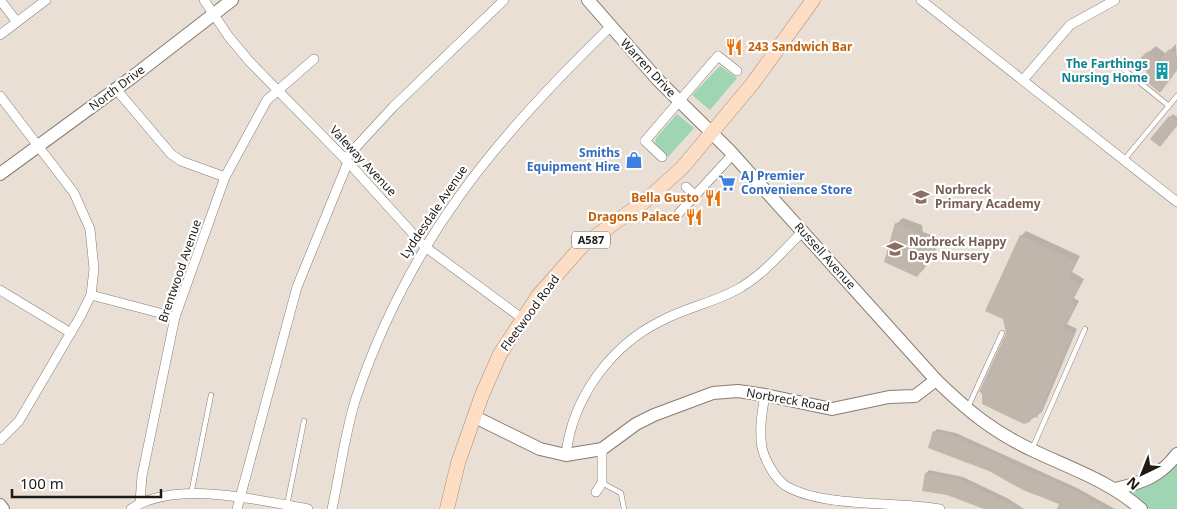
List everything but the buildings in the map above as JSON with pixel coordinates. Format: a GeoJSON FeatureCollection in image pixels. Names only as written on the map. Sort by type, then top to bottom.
{"type":"FeatureCollection","features":[{"type":"Feature","properties":{"kind":"main road","name":"Fleetwood Road"},"geometry":{"type":"LineString","coordinates":[[448,509],[458,463],[500,354],[538,296],[582,246],[661,187],[682,168],[753,83],[813,0]]}},
{"type":"Feature","properties":{"kind":"street"},"geometry":{"type":"LineString","coordinates":[[0,0],[17,22]]}},
{"type":"Feature","properties":{"kind":"street"},"geometry":{"type":"LineString","coordinates":[[0,35],[46,0]]}},
{"type":"Feature","properties":{"kind":"street","name":"Valeway Avenue"},"geometry":{"type":"LineString","coordinates":[[204,0],[229,37],[277,91],[347,161],[424,246],[523,319]]}},
{"type":"Feature","properties":{"kind":"street","name":"North Drive"},"geometry":{"type":"LineString","coordinates":[[0,174],[116,89],[232,0]]}},
{"type":"Feature","properties":{"kind":"street"},"geometry":{"type":"LineString","coordinates":[[237,509],[297,287],[347,161],[393,107],[504,0]]}},
{"type":"Feature","properties":{"kind":"street","name":"Warren Drive"},"geometry":{"type":"LineString","coordinates":[[588,0],[610,27],[678,101],[712,134]]}},
{"type":"Feature","properties":{"kind":"street"},"geometry":{"type":"LineString","coordinates":[[921,0],[1177,202]]}},
{"type":"Feature","properties":{"kind":"street"},"geometry":{"type":"LineString","coordinates":[[1023,80],[1070,25],[1115,0]]}},
{"type":"Feature","properties":{"kind":"street","name":"Lyddesdale Avenue"},"geometry":{"type":"LineString","coordinates":[[332,509],[356,399],[386,323],[410,270],[458,196],[496,146],[551,86],[610,27]]}},
{"type":"Feature","properties":{"kind":"street"},"geometry":{"type":"LineString","coordinates":[[662,157],[645,142],[678,101],[718,56],[737,71]]}},
{"type":"Feature","properties":{"kind":"street","name":"Brentwood Avenue"},"geometry":{"type":"LineString","coordinates":[[140,502],[142,476],[175,317],[225,177],[267,100],[314,59]]}},
{"type":"Feature","properties":{"kind":"street"},"geometry":{"type":"LineString","coordinates":[[116,89],[170,154],[181,161],[225,177]]}},
{"type":"Feature","properties":{"kind":"street"},"geometry":{"type":"LineString","coordinates":[[0,96],[74,193],[90,229],[94,269],[91,295],[71,333],[20,421],[0,440]]}},
{"type":"Feature","properties":{"kind":"street","name":"Russell Avenue"},"geometry":{"type":"LineString","coordinates":[[712,134],[733,154],[936,380]]}},
{"type":"Feature","properties":{"kind":"street"},"geometry":{"type":"LineString","coordinates":[[679,213],[733,154]]}},
{"type":"Feature","properties":{"kind":"street"},"geometry":{"type":"LineString","coordinates":[[686,187],[695,195]]}},
{"type":"Feature","properties":{"kind":"street"},"geometry":{"type":"LineString","coordinates":[[566,455],[568,436],[577,411],[606,364],[642,332],[660,321],[740,288],[771,263],[803,231]]}},
{"type":"Feature","properties":{"kind":"street"},"geometry":{"type":"LineString","coordinates":[[0,290],[71,333]]}},
{"type":"Feature","properties":{"kind":"street"},"geometry":{"type":"LineString","coordinates":[[91,295],[175,317]]}},
{"type":"Feature","properties":{"kind":"street"},"geometry":{"type":"LineString","coordinates":[[936,380],[977,419],[1032,450],[1115,488],[1141,509]]}},
{"type":"Feature","properties":{"kind":"street","name":"Norbreck Road"},"geometry":{"type":"LineString","coordinates":[[475,417],[540,449],[566,455],[602,449],[636,424],[654,415],[713,393],[738,391],[832,409],[889,397],[915,396],[936,380]]}},
{"type":"Feature","properties":{"kind":"street"},"geometry":{"type":"LineString","coordinates":[[765,395],[761,424],[762,448],[770,467],[785,485],[816,496],[868,503],[919,505],[940,509]]}},
{"type":"Feature","properties":{"kind":"street"},"geometry":{"type":"LineString","coordinates":[[596,492],[602,483],[602,449]]}},
{"type":"Feature","properties":{"kind":"street"},"geometry":{"type":"LineString","coordinates":[[1115,488],[1153,478],[1166,468],[1177,454]]}},
{"type":"Feature","properties":{"kind":"street"},"geometry":{"type":"LineString","coordinates":[[131,509],[140,502],[165,496],[191,494],[240,497],[308,509]]}},
{"type":"Feature","properties":{"kind":"street"},"geometry":{"type":"LineString","coordinates":[[0,505],[3,509]]}},
{"type":"Feature","properties":{"kind":"lane"},"geometry":{"type":"LineString","coordinates":[[1117,64],[1169,106]]}},
{"type":"Feature","properties":{"kind":"lane"},"geometry":{"type":"LineString","coordinates":[[1124,160],[1177,96]]}},
{"type":"Feature","properties":{"kind":"lane"},"geometry":{"type":"LineString","coordinates":[[1032,450],[1086,329]]}},
{"type":"Feature","properties":{"kind":"lane"},"geometry":{"type":"LineString","coordinates":[[967,410],[1002,333]]}},
{"type":"Feature","properties":{"kind":"lane"},"geometry":{"type":"LineString","coordinates":[[191,494],[211,395]]}},
{"type":"Feature","properties":{"kind":"lane"},"geometry":{"type":"LineString","coordinates":[[287,505],[304,421]]}},
{"type":"Feature","properties":{"kind":"lane"},"geometry":{"type":"LineString","coordinates":[[602,483],[621,493],[624,509]]}},
{"type":"Feature","properties":{"kind":"green space"},"geometry":{"type":"Polygon","coordinates":[[[720,66],[737,78],[710,110],[692,95],[720,66]]]}},
{"type":"Feature","properties":{"kind":"green space"},"geometry":{"type":"Polygon","coordinates":[[[677,114],[694,128],[668,157],[655,144],[656,138],[677,114]]]}},
{"type":"Feature","properties":{"kind":"green space"},"geometry":{"type":"Polygon","coordinates":[[[1177,454],[1177,509],[1149,509],[1123,487],[1177,454]]]}},
{"type":"Feature","properties":{"kind":"place","name":"243 Sandwich Bar"},"geometry":{"type":"Point","coordinates":[734,47]}},
{"type":"Feature","properties":{"kind":"place","name":"The Farthings Nursing Home"},"geometry":{"type":"Point","coordinates":[1162,71]}},
{"type":"Feature","properties":{"kind":"place","name":"Smiths Equipment Hire"},"geometry":{"type":"Point","coordinates":[634,160]}},
{"type":"Feature","properties":{"kind":"place","name":"AJ Premier Convenience Store"},"geometry":{"type":"Point","coordinates":[727,183]}},
{"type":"Feature","properties":{"kind":"place","name":"Norbreck Primary Academy"},"geometry":{"type":"Point","coordinates":[921,197]}},
{"type":"Feature","properties":{"kind":"place","name":"Bella Gusto"},"geometry":{"type":"Point","coordinates":[713,198]}},
{"type":"Feature","properties":{"kind":"place","name":"Dragons Palace"},"geometry":{"type":"Point","coordinates":[694,217]}},
{"type":"Feature","properties":{"kind":"place","name":"Norbreck Happy Days Nursery"},"geometry":{"type":"Point","coordinates":[895,249]}}]}
